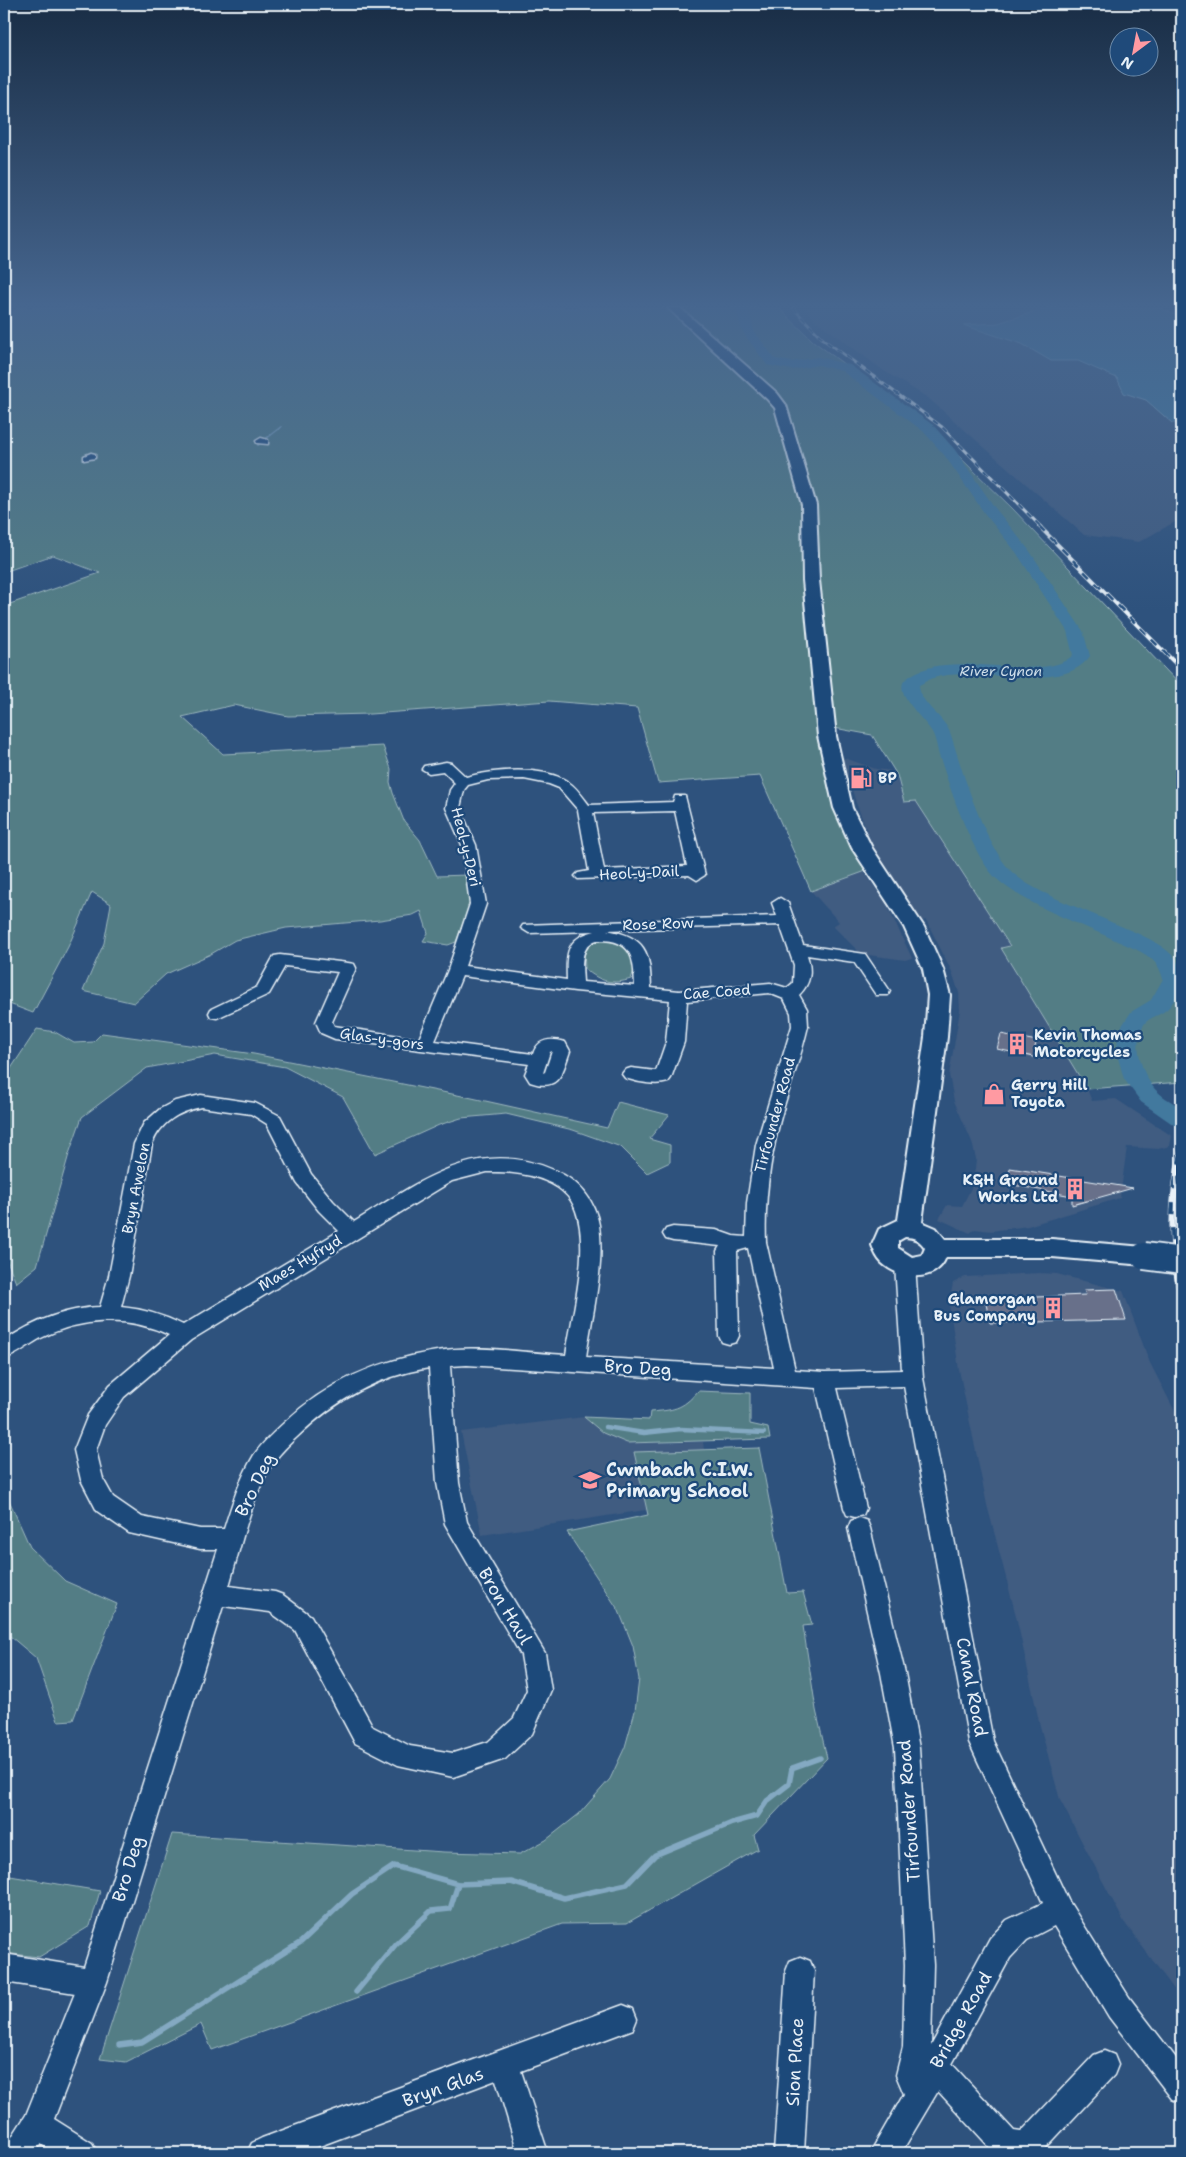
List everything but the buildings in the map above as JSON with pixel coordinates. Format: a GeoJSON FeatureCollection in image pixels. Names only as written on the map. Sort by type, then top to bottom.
{"type":"FeatureCollection","features":[{"type":"Feature","properties":{"kind":"main road"},"geometry":{"type":"LineString","coordinates":[[781,409],[809,505],[812,580],[827,736],[843,808],[862,848],[914,927],[933,969],[939,995],[936,1037],[909,1228]]}},
{"type":"Feature","properties":{"kind":"main road"},"geometry":{"type":"LineString","coordinates":[[909,1228],[931,1236],[937,1248],[934,1259],[928,1264],[913,1267],[904,1266],[890,1258],[886,1252],[885,1240],[893,1231],[909,1228]]}},
{"type":"Feature","properties":{"kind":"main road"},"geometry":{"type":"LineString","coordinates":[[937,1248],[1052,1248],[1182,1261]]}},
{"type":"Feature","properties":{"kind":"street"},"geometry":{"type":"LineString","coordinates":[[429,769],[446,766],[463,782],[488,776],[539,776],[564,785],[585,809]]}},
{"type":"Feature","properties":{"kind":"street","name":"Heol-y-Deri"},"geometry":{"type":"LineString","coordinates":[[424,1046],[456,970],[478,904],[477,886],[468,845],[453,808],[457,790],[463,782]]}},
{"type":"Feature","properties":{"kind":"street","name":"Heol-y-Dail"},"geometry":{"type":"LineString","coordinates":[[681,802],[696,873],[590,875],[585,809],[681,802]]}},
{"type":"Feature","properties":{"kind":"street","name":"Rose Row"},"geometry":{"type":"LineString","coordinates":[[529,928],[783,912],[796,949]]}},
{"type":"Feature","properties":{"kind":"street"},"geometry":{"type":"LineString","coordinates":[[575,986],[576,951],[580,943],[594,936],[618,936],[633,943],[640,954],[643,991]]}},
{"type":"Feature","properties":{"kind":"street"},"geometry":{"type":"LineString","coordinates":[[790,994],[801,984],[802,965],[796,949],[858,958],[882,991]]}},
{"type":"Feature","properties":{"kind":"street","name":"Glas-y-gors"},"geometry":{"type":"LineString","coordinates":[[216,1013],[264,999],[263,990],[280,960],[348,968],[324,1022],[328,1029],[335,1033],[538,1060]]}},
{"type":"Feature","properties":{"kind":"street","name":"Cae Coed"},"geometry":{"type":"LineString","coordinates":[[456,970],[575,986],[643,991],[679,996],[770,988],[790,994]]}},
{"type":"Feature","properties":{"kind":"street","name":"Tirfounder Road"},"geometry":{"type":"LineString","coordinates":[[787,1378],[756,1242],[757,1186],[769,1125],[800,1025],[799,1005],[790,994]]}},
{"type":"Feature","properties":{"kind":"street"},"geometry":{"type":"LineString","coordinates":[[631,1074],[662,1078],[675,1042],[679,996]]}},
{"type":"Feature","properties":{"kind":"street","name":"Bryn Awelon"},"geometry":{"type":"LineString","coordinates":[[109,1312],[118,1276],[143,1144],[150,1127],[166,1113],[181,1105],[201,1101],[255,1109],[274,1120],[304,1178],[326,1206],[352,1232]]}},
{"type":"Feature","properties":{"kind":"street","name":"Maes Hyfryd"},"geometry":{"type":"LineString","coordinates":[[231,1539],[200,1539],[137,1526],[105,1504],[92,1480],[84,1450],[96,1421],[117,1391],[184,1334],[445,1176],[467,1166],[490,1164],[518,1166],[546,1173],[573,1190],[586,1211],[591,1244],[575,1363]]}},
{"type":"Feature","properties":{"kind":"street"},"geometry":{"type":"LineString","coordinates":[[673,1234],[716,1237],[732,1243],[756,1242]]}},
{"type":"Feature","properties":{"kind":"street"},"geometry":{"type":"LineString","coordinates":[[729,1336],[726,1251],[732,1243]]}},
{"type":"Feature","properties":{"kind":"street","name":"Canal Road"},"geometry":{"type":"LineString","coordinates":[[904,1266],[913,1378],[981,1742],[1059,1909],[1119,2007],[1182,2089]]}},
{"type":"Feature","properties":{"kind":"street"},"geometry":{"type":"LineString","coordinates":[[4,1351],[21,1338],[47,1326],[109,1312],[133,1314],[170,1325],[184,1334]]}},
{"type":"Feature","properties":{"kind":"street","name":"Bro Deg"},"geometry":{"type":"LineString","coordinates":[[18,2153],[37,2125],[93,1982],[245,1498],[265,1457],[304,1415],[338,1390],[373,1373],[439,1358],[467,1357],[575,1363],[825,1380],[913,1378]]}},
{"type":"Feature","properties":{"kind":"street","name":"Bron Haul"},"geometry":{"type":"LineString","coordinates":[[214,1595],[275,1602],[302,1623],[364,1735],[407,1757],[453,1765],[496,1751],[523,1726],[538,1690],[533,1653],[456,1524],[448,1483],[439,1358]]}},
{"type":"Feature","properties":{"kind":"street","name":"Tirfounder Road"},"geometry":{"type":"LineString","coordinates":[[825,1380],[893,1673],[907,1748],[919,1966],[917,2047],[910,2075],[920,2095]]}},
{"type":"Feature","properties":{"kind":"street","name":"Bridge Road"},"geometry":{"type":"LineString","coordinates":[[884,2153],[920,2095],[1000,1948],[1017,1930],[1059,1909]]}},
{"type":"Feature","properties":{"kind":"street"},"geometry":{"type":"LineString","coordinates":[[4,1968],[93,1982]]}},
{"type":"Feature","properties":{"kind":"street","name":"Sion Place"},"geometry":{"type":"LineString","coordinates":[[789,2153],[800,1971]]}},
{"type":"Feature","properties":{"kind":"street","name":"Bryn Glas"},"geometry":{"type":"LineString","coordinates":[[262,2153],[623,2019]]}},
{"type":"Feature","properties":{"kind":"street"},"geometry":{"type":"LineString","coordinates":[[505,2064],[533,2153]]}},
{"type":"Feature","properties":{"kind":"street"},"geometry":{"type":"LineString","coordinates":[[935,2068],[1006,2144],[1026,2148],[1104,2065]]}},
{"type":"Feature","properties":{"kind":"street"},"geometry":{"type":"LineString","coordinates":[[37,2125],[82,2153]]}},
{"type":"Feature","properties":{"kind":"shaded area"},"geometry":{"type":"Polygon","coordinates":[[[940,409],[1156,409],[1172,423],[1182,423],[1182,518],[1139,542],[1084,535],[940,409]]]}},
{"type":"Feature","properties":{"kind":"shaded area"},"geometry":{"type":"Polygon","coordinates":[[[1156,409],[1182,409],[1182,423],[1172,423],[1156,409]]]}},
{"type":"Feature","properties":{"kind":"shaded area"},"geometry":{"type":"Polygon","coordinates":[[[842,757],[876,769],[894,771],[904,801],[916,801],[1010,946],[1002,948],[1087,1089],[1092,1101],[1116,1099],[1172,1136],[1170,1146],[1158,1149],[1127,1147],[1120,1198],[1028,1226],[991,1231],[975,1229],[970,1233],[939,1219],[947,1205],[962,1206],[973,1184],[976,1159],[972,1142],[954,1101],[949,1075],[960,1010],[959,993],[952,972],[926,920],[922,921],[875,851],[856,803],[842,757]]]}},
{"type":"Feature","properties":{"kind":"shaded area"},"geometry":{"type":"Polygon","coordinates":[[[864,872],[886,903],[912,958],[905,960],[861,954],[833,926],[839,922],[811,891],[864,872]]]}},
{"type":"Feature","properties":{"kind":"shaded area"},"geometry":{"type":"Polygon","coordinates":[[[1040,1273],[1057,1274],[1123,1291],[1150,1363],[1182,1425],[1182,2000],[1124,1922],[1060,1800],[1040,1726],[1016,1616],[987,1505],[959,1370],[949,1304],[953,1283],[965,1277],[1040,1273]]]}},
{"type":"Feature","properties":{"kind":"shaded area","name":"Cwmbach C.I.W. Primary School"},"geometry":{"type":"Polygon","coordinates":[[[584,1417],[603,1433],[627,1443],[703,1442],[713,1510],[648,1515],[646,1510],[482,1535],[461,1432],[584,1417]]]}},
{"type":"Feature","properties":{"kind":"green space"},"geometry":{"type":"Polygon","coordinates":[[[4,409],[904,409],[930,428],[1013,509],[1182,687],[1182,1082],[1087,1089],[1001,948],[1010,946],[916,801],[904,802],[897,775],[872,735],[818,725],[855,848],[866,871],[811,891],[760,776],[658,783],[637,708],[549,701],[370,714],[288,716],[234,705],[182,717],[223,754],[383,746],[391,769],[390,782],[393,793],[404,821],[420,840],[437,876],[468,875],[470,904],[456,942],[448,945],[423,941],[428,933],[421,911],[413,915],[380,920],[286,928],[235,940],[211,954],[166,974],[134,1003],[83,991],[104,943],[111,904],[92,892],[68,947],[33,1013],[4,1002],[4,606],[100,573],[53,555],[4,572],[4,409]]]}},
{"type":"Feature","properties":{"kind":"green space"},"geometry":{"type":"Polygon","coordinates":[[[602,939],[618,941],[633,951],[634,970],[631,979],[618,982],[607,981],[596,977],[585,969],[584,949],[590,943],[602,939]]]}},
{"type":"Feature","properties":{"kind":"green space"},"geometry":{"type":"Polygon","coordinates":[[[37,1029],[55,1032],[74,1043],[93,1042],[102,1033],[254,1054],[472,1098],[607,1128],[618,1102],[669,1115],[649,1139],[670,1145],[670,1162],[647,1173],[621,1147],[573,1130],[506,1114],[461,1118],[439,1125],[375,1154],[343,1097],[285,1067],[215,1055],[147,1068],[82,1117],[69,1154],[37,1266],[16,1283],[7,1260],[7,1203],[4,1202],[4,1102],[10,1070],[37,1029]]]}},
{"type":"Feature","properties":{"kind":"green space"},"geometry":{"type":"Polygon","coordinates":[[[698,1391],[750,1393],[750,1424],[768,1428],[770,1439],[627,1443],[603,1433],[584,1417],[649,1420],[650,1412],[677,1408],[687,1402],[698,1391]]]}},
{"type":"Feature","properties":{"kind":"green space"},"geometry":{"type":"Polygon","coordinates":[[[759,1448],[787,1593],[803,1592],[812,1625],[803,1626],[816,1710],[827,1758],[754,1835],[758,1849],[627,1923],[562,1924],[212,2050],[201,2024],[126,2062],[100,2059],[172,1834],[444,1852],[520,1854],[546,1840],[579,1814],[610,1779],[625,1747],[635,1711],[639,1679],[633,1646],[619,1611],[567,1532],[648,1515],[634,1452],[759,1448]]]}},
{"type":"Feature","properties":{"kind":"green space"},"geometry":{"type":"Polygon","coordinates":[[[4,1489],[30,1547],[65,1581],[117,1604],[73,1720],[58,1721],[36,1658],[4,1631],[4,1489]]]}},
{"type":"Feature","properties":{"kind":"green space"},"geometry":{"type":"Polygon","coordinates":[[[4,1875],[100,1891],[90,1926],[39,1957],[4,1953],[4,1875]]]}},
{"type":"Feature","properties":{"kind":"waterway","name":"River Cynon"},"geometry":{"type":"LineString","coordinates":[[902,409],[928,428],[950,453],[990,511],[1022,550],[1050,596],[1075,631],[1082,656],[1071,666],[1053,670],[976,669],[950,670],[928,674],[911,683],[911,694],[941,732],[949,760],[974,823],[987,851],[1004,875],[1031,893],[1143,945],[1166,961],[1174,979],[1159,1005],[1139,1017],[1129,1032],[1128,1054],[1135,1079],[1149,1097],[1182,1119]]}},
{"type":"Feature","properties":{"kind":"waterway"},"geometry":{"type":"LineString","coordinates":[[258,445],[281,427]]}},
{"type":"Feature","properties":{"kind":"waterway"},"geometry":{"type":"LineString","coordinates":[[605,1427],[644,1433],[681,1429],[764,1433]]}},
{"type":"Feature","properties":{"kind":"waterway"},"geometry":{"type":"LineString","coordinates":[[458,1884],[511,1882],[564,1898],[627,1884],[655,1855],[732,1823],[757,1816],[767,1801],[789,1784],[792,1768],[820,1758]]}},
{"type":"Feature","properties":{"kind":"waterway"},"geometry":{"type":"LineString","coordinates":[[119,2045],[142,2042],[301,1942],[352,1894],[394,1866],[458,1884]]}},
{"type":"Feature","properties":{"kind":"waterway"},"geometry":{"type":"LineString","coordinates":[[356,1992],[396,1944],[431,1911],[450,1909],[458,1884]]}},
{"type":"Feature","properties":{"kind":"railway"},"geometry":{"type":"LineString","coordinates":[[917,409],[942,427],[1041,527]]}},
{"type":"Feature","properties":{"kind":"railway"},"geometry":{"type":"LineString","coordinates":[[1039,526],[1182,670]]}},
{"type":"Feature","properties":{"kind":"railway"},"geometry":{"type":"LineString","coordinates":[[1182,1151],[1174,1189],[1172,1226],[1175,1264],[1182,1302]]}},
{"type":"Feature","properties":{"kind":"place","name":"BP"},"geometry":{"type":"Point","coordinates":[861,778]}},
{"type":"Feature","properties":{"kind":"place","name":"Kevin Thomas Motorcycles"},"geometry":{"type":"Point","coordinates":[1017,1044]}},
{"type":"Feature","properties":{"kind":"place","name":"Gerry Hill Toyota"},"geometry":{"type":"Point","coordinates":[994,1094]}},
{"type":"Feature","properties":{"kind":"place","name":"K&H Ground Works Ltd"},"geometry":{"type":"Point","coordinates":[1075,1189]}},
{"type":"Feature","properties":{"kind":"place","name":"Glamorgan Bus Company"},"geometry":{"type":"Point","coordinates":[1053,1308]}},
{"type":"Feature","properties":{"kind":"place","name":"Cwmbach C.I.W. Primary School"},"geometry":{"type":"Point","coordinates":[590,1480]}}]}
